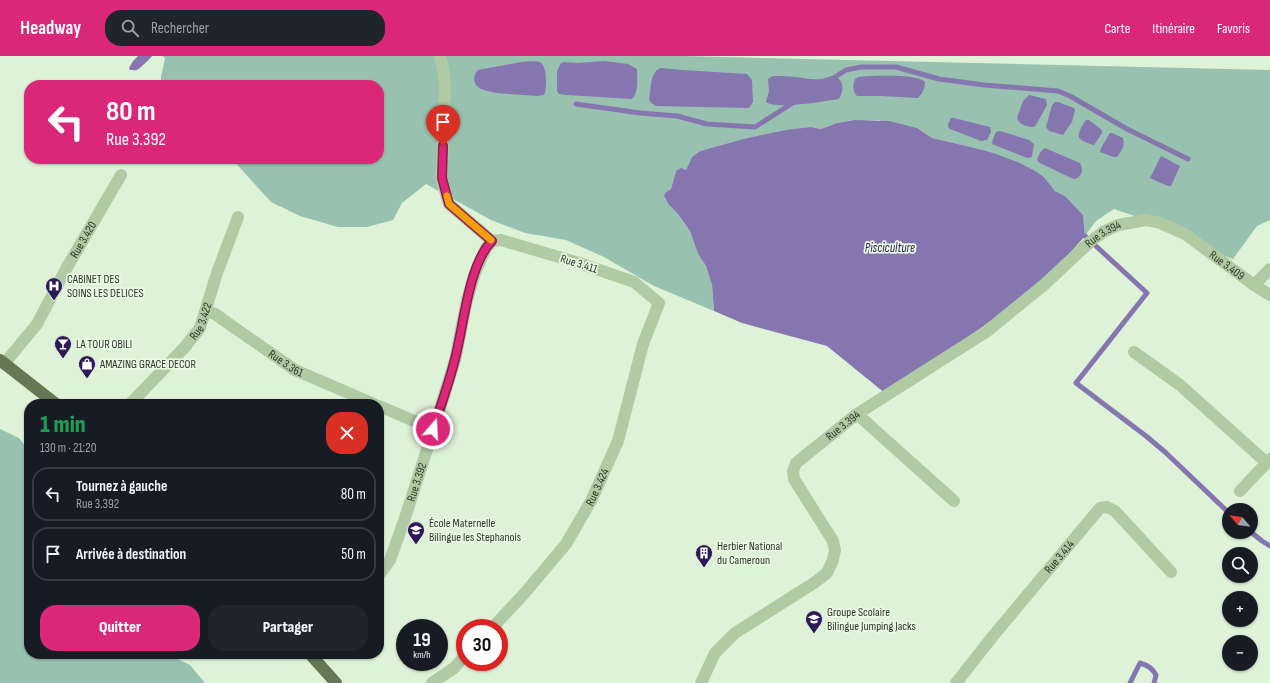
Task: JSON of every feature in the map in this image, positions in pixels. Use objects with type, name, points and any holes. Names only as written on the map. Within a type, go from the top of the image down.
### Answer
[{"type":"main road","points":[[2,362],[50,399]]},
{"type":"main road","points":[[314,659],[336,683]]},
{"type":"street","points":[[440,56],[445,86],[442,178],[447,198],[449,204],[492,241]]},
{"type":"street","name":"Rue 3.420","points":[[2,362],[37,324],[66,269],[121,175]]},
{"type":"street","name":"Rue 3.422","points":[[135,399],[185,347],[200,328],[238,217]]},
{"type":"street","name":"Rue 3.394","points":[[701,683],[715,653],[735,633],[814,584],[827,573],[833,560],[835,550],[833,541],[794,479],[793,471],[796,463],[857,414],[986,332],[1045,284],[1091,241],[1104,232],[1118,225],[1146,220],[1160,223],[1185,234]]},
{"type":"street","name":"Rue 3.409","points":[[1185,234],[1254,285],[1270,295]]},
{"type":"street","name":"Rue 3.411","points":[[492,241],[501,240],[579,263],[634,282],[659,303]]},
{"type":"street","name":"Rue 3.392","points":[[384,568],[390,560],[404,521],[455,360],[467,300],[475,273],[486,248],[492,241]]},
{"type":"street","points":[[1254,285],[1270,269]]},
{"type":"street","name":"Rue 3.424","points":[[500,619],[566,544],[591,501],[618,441],[644,344],[659,303]]},
{"type":"street","name":"Rue 3.361","points":[[206,311],[215,314],[295,370],[362,399]]},
{"type":"street","points":[[1134,352],[1163,372],[1268,461],[1240,491]]},
{"type":"street","points":[[384,408],[433,429]]},
{"type":"street","points":[[857,414],[954,501]]},
{"type":"street","name":"Rue 3.414","points":[[956,683],[992,636],[1100,508],[1107,507],[1115,511],[1171,572]]},
{"type":"street","points":[[432,683],[456,666]]},
{"type":"green space","points":[[163,56],[682,56],[1270,70],[1270,220],[1257,226],[1233,259],[1208,250],[1167,227],[1114,209],[1096,221],[1085,236],[1083,215],[1065,196],[1055,191],[1044,177],[1018,162],[975,148],[932,138],[917,128],[878,120],[854,120],[837,123],[821,129],[811,127],[743,139],[700,151],[692,157],[686,170],[676,171],[671,189],[666,192],[664,197],[690,231],[698,254],[706,266],[712,285],[714,311],[654,286],[604,257],[566,240],[525,233],[491,220],[426,184],[402,203],[393,220],[367,227],[338,227],[300,216],[271,202],[237,164],[384,164],[384,80],[161,80],[165,58]]},
{"type":"green space","points":[[0,429],[19,438],[24,444],[24,659],[177,659],[190,665],[205,683],[0,683]]},
{"type":"water","points":[[138,56],[152,56],[137,70],[130,70],[129,68],[133,61]]},
{"type":"water","points":[[532,61],[543,65],[546,78],[544,95],[509,94],[487,91],[478,87],[475,83],[474,78],[478,70]]},
{"type":"water","points":[[604,61],[628,64],[637,69],[637,89],[632,99],[559,94],[557,91],[557,71],[561,63]]},
{"type":"water","points":[[661,68],[747,74],[752,80],[753,102],[749,108],[656,106],[651,103],[649,99],[653,76],[657,70]]},
{"type":"water","points":[[773,76],[823,79],[834,76],[841,81],[841,94],[839,99],[790,105],[771,104],[766,102],[769,91],[768,79]]},
{"type":"water","points":[[898,76],[921,79],[925,82],[925,86],[918,98],[857,96],[853,88],[855,79],[858,77]]},
{"type":"water","points":[[1029,95],[1046,99],[1047,105],[1034,127],[1022,124],[1017,118],[1023,101]]},
{"type":"water","points":[[1055,102],[1074,108],[1075,110],[1072,122],[1063,135],[1049,131],[1046,127],[1052,105]]},
{"type":"water","points":[[951,118],[990,127],[991,132],[987,140],[981,141],[950,129],[948,124]]},
{"type":"water","name":"Pisciculture","points":[[854,120],[889,121],[917,128],[932,138],[993,153],[1018,162],[1044,177],[1055,191],[1065,196],[1083,215],[1085,236],[1052,273],[1011,307],[886,394],[827,346],[742,323],[714,311],[712,285],[706,266],[698,254],[690,231],[678,214],[668,204],[664,196],[666,192],[671,189],[676,171],[681,168],[686,170],[692,157],[700,151],[743,139],[786,130],[811,127],[821,129],[837,123]]},
{"type":"water","points":[[1086,120],[1089,120],[1102,130],[1102,133],[1094,145],[1083,141],[1079,136],[1080,130]]},
{"type":"water","points":[[1000,131],[1029,140],[1034,144],[1032,157],[1027,158],[992,144],[996,132]]},
{"type":"water","points":[[1110,133],[1123,138],[1123,148],[1117,157],[1100,152]]},
{"type":"water","points":[[1045,148],[1080,163],[1082,168],[1081,174],[1075,179],[1071,178],[1038,162],[1037,159],[1041,151]]},
{"type":"water","points":[[1161,156],[1180,166],[1171,186],[1150,178]]},
{"type":"waterway","points":[[832,79],[846,70],[862,67],[896,67],[939,79],[984,85],[1058,91],[1070,96],[1127,129],[1188,159]]},
{"type":"waterway","points":[[576,104],[640,113],[677,116],[707,124],[755,127],[796,101]]},
{"type":"waterway","points":[[1085,236],[1147,293],[1076,383],[1165,452],[1222,506]]},
{"type":"waterway","points":[[1258,538],[1270,546]]},
{"type":"waterway","points":[[1130,683],[1140,663],[1150,668],[1155,673],[1154,683]]},
{"type":"slow traffic","points":[[447,196],[449,204],[491,240]]},
{"type":"place","name":"CABINET DES SOINS LES DELICES","points":[[54,301]]},
{"type":"place","name":"LA TOUR OBILI","points":[[63,359]]},
{"type":"place","name":"AMAZING GRACE DECOR","points":[[87,379]]},
{"type":"place","name":"École Maternelle Bilingue les Stephanois","points":[[416,545]]},
{"type":"place","name":"Herbier National du Cameroun","points":[[704,568]]},
{"type":"place","name":"Groupe Scolaire Bilingue Jumping Jacks","points":[[814,634]]},
{"type":"route","points":[[433,429],[455,360],[467,300],[475,273],[486,248],[492,241],[449,204],[442,178],[443,146]]}]
